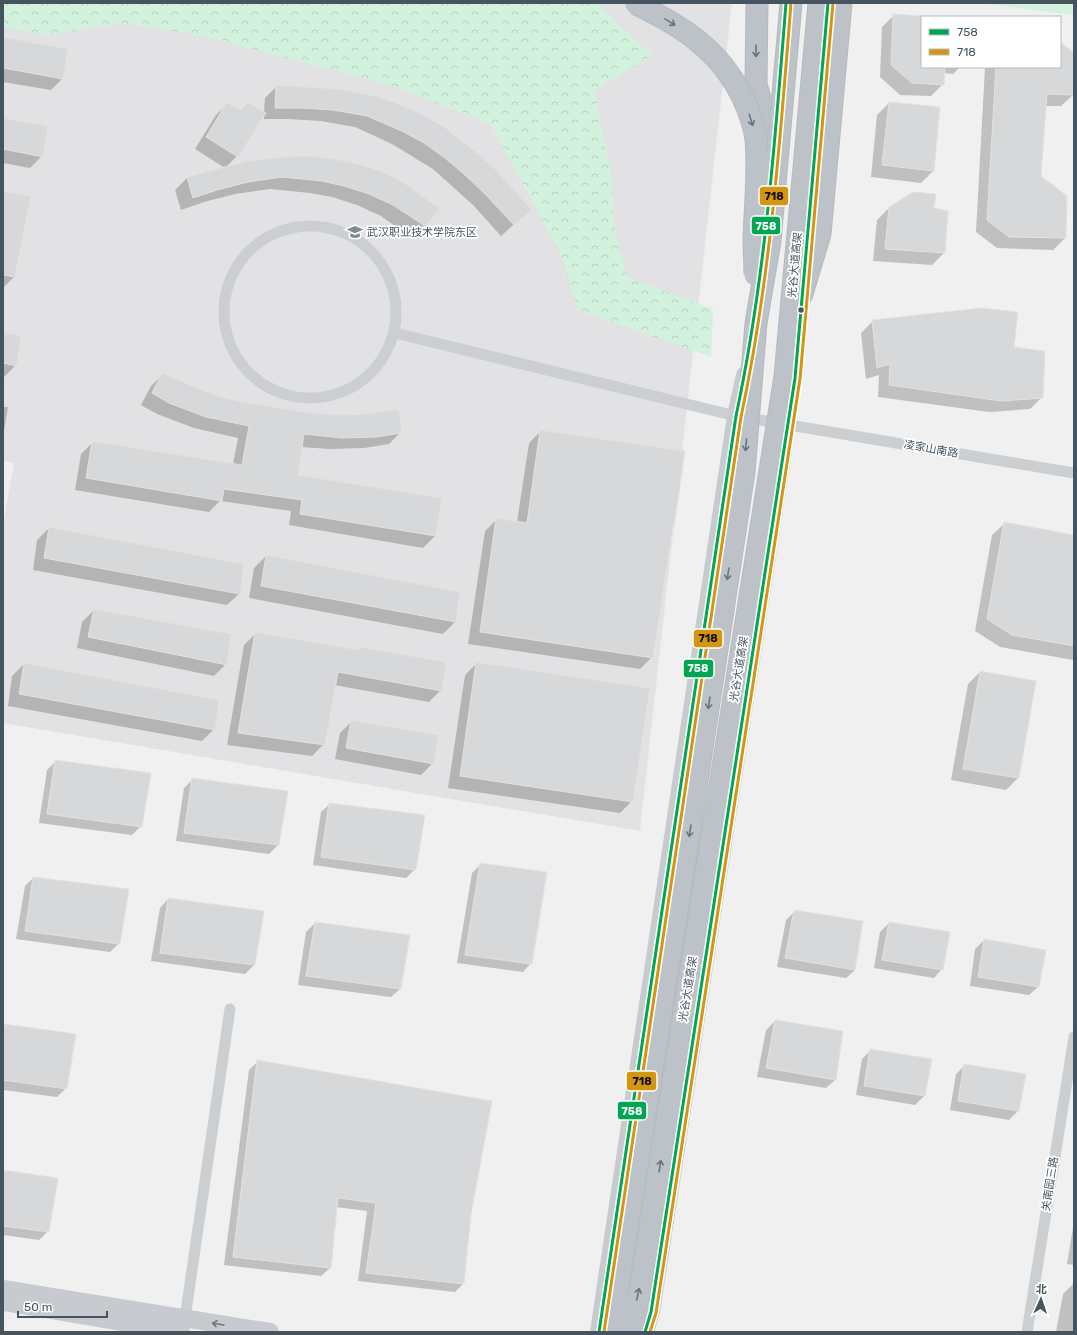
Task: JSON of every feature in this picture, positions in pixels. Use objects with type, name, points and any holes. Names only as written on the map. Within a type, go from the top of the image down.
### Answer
[{"type":"highway","points":[[634,3],[677,26],[712,53],[732,78],[747,108],[756,137],[757,156],[754,240],[756,323]]},
{"type":"highway","name":"光谷大道高架","points":[[610,1332],[685,862],[744,472],[756,323],[770,241],[791,3]]},
{"type":"highway","name":"光谷大道高架","points":[[631,1332],[643,1270],[785,376],[819,3]]},
{"type":"highway","points":[[802,294],[820,234],[841,3]]},
{"type":"highway","points":[[756,7],[756,84],[774,148]]},
{"type":"main road","points":[[599,1332],[736,416],[749,349],[763,251],[774,148],[786,3]]},
{"type":"main road","points":[[645,1332],[651,1312],[795,378],[828,3]]},
{"type":"main road","points":[[3,1289],[183,1325]]},
{"type":"main road","points":[[3,1302],[183,1325],[270,1332]]},
{"type":"street","points":[[301,226],[329,227],[355,238],[376,255],[391,279],[397,306],[394,333],[382,361],[361,382],[335,395],[305,398],[276,392],[250,375],[232,352],[224,323],[224,295],[234,269],[251,248],[257,244],[274,233],[301,226]]},
{"type":"street","name":"凌家山南路","points":[[394,333],[736,416],[1074,473]]},
{"type":"street","points":[[183,1325],[230,1008]]},
{"type":"street","name":"关南园三路","points":[[1027,1332],[1074,1037]]},
{"type":"shaded area","name":"武汉职业技术学院东区","points":[[3,3],[732,3],[640,831],[3,723],[3,525],[14,463],[3,461]]},
{"type":"green space","points":[[3,3],[596,3],[652,55],[594,91],[612,180],[614,225],[627,277],[713,309],[711,357],[578,310],[561,254],[490,124],[390,85],[194,34],[122,23],[46,35],[3,27]]},
{"type":"green space","points":[[977,3],[1074,3],[1074,15]]},
{"type":"building","points":[[893,14],[922,16],[921,68],[945,68],[944,85],[912,83],[891,65]]},
{"type":"building","points":[[3,37],[68,49],[63,79],[3,68]]},
{"type":"building","points":[[1061,43],[1074,53],[1074,95],[1047,94],[1041,176],[1067,196],[1066,238],[1009,237],[987,220],[996,68],[1061,68]]},
{"type":"building","points":[[276,85],[339,89],[375,96],[419,113],[443,126],[482,157],[496,170],[532,210],[514,225],[465,175],[424,143],[404,132],[367,116],[333,110],[275,108]]},
{"type":"building","points":[[227,102],[243,111],[248,102],[266,113],[238,157],[206,137]]},
{"type":"building","points":[[889,102],[940,107],[934,171],[882,165]]},
{"type":"building","points":[[3,118],[48,126],[43,157],[3,149]]},
{"type":"building","points":[[305,156],[330,158],[381,171],[403,182],[440,209],[425,226],[393,205],[369,194],[322,181],[282,177],[248,182],[193,198],[187,177],[247,161]]},
{"type":"building","points":[[3,191],[31,196],[15,277],[3,275]]},
{"type":"building","points":[[913,192],[936,194],[934,208],[948,211],[945,253],[885,249],[889,207]]},
{"type":"building","points":[[981,308],[1018,312],[1014,347],[1045,351],[1043,398],[1001,401],[889,385],[890,364],[877,368],[872,320]]},
{"type":"building","points":[[3,332],[21,336],[17,366],[3,363]]},
{"type":"building","points":[[162,373],[217,396],[248,403],[312,413],[338,415],[368,414],[399,409],[402,433],[376,437],[343,438],[304,434],[298,475],[442,498],[436,536],[300,514],[302,500],[224,489],[222,501],[86,478],[92,441],[242,465],[249,426],[206,417],[169,403],[152,393]]},
{"type":"building","points":[[540,430],[685,451],[653,658],[480,632],[496,518],[527,523]]},
{"type":"building","points":[[1004,522],[1074,535],[1074,646],[1012,635],[987,619]]},
{"type":"building","points":[[49,527],[244,564],[240,594],[44,558]]},
{"type":"building","points":[[266,555],[460,592],[456,622],[261,586]]},
{"type":"building","points":[[94,609],[231,634],[227,665],[88,637]]},
{"type":"building","points":[[255,632],[359,650],[359,647],[446,662],[442,691],[338,672],[325,745],[238,733]]},
{"type":"building","points":[[476,662],[650,688],[633,802],[460,776]]},
{"type":"building","points":[[24,663],[219,700],[215,730],[19,694]]},
{"type":"building","points":[[980,671],[1036,681],[1019,778],[963,769]]},
{"type":"building","points":[[351,720],[438,735],[434,764],[346,748]]},
{"type":"building","points":[[55,760],[151,773],[142,827],[47,814]]},
{"type":"building","points":[[192,778],[288,791],[279,845],[184,833]]},
{"type":"building","points":[[329,803],[425,815],[416,870],[321,857]]},
{"type":"building","points":[[480,863],[547,872],[532,964],[465,955]]},
{"type":"building","points":[[33,877],[129,889],[120,944],[25,931]]},
{"type":"building","points":[[168,898],[264,911],[255,965],[160,953]]},
{"type":"building","points":[[794,910],[863,921],[855,970],[785,958]]},
{"type":"building","points":[[315,922],[410,935],[401,989],[306,976]]},
{"type":"building","points":[[889,922],[950,932],[943,970],[882,960]]},
{"type":"building","points":[[984,939],[1046,950],[1039,987],[978,977]]},
{"type":"building","points":[[775,1020],[843,1031],[836,1080],[766,1068]]},
{"type":"building","points":[[3,1024],[76,1034],[67,1089],[3,1080]]},
{"type":"building","points":[[870,1049],[932,1059],[925,1096],[864,1086]]},
{"type":"building","points":[[257,1060],[492,1101],[471,1215],[464,1284],[366,1273],[376,1203],[338,1198],[331,1268],[233,1257]]},
{"type":"building","points":[[964,1064],[1026,1074],[1019,1111],[958,1101]]},
{"type":"building","points":[[3,1170],[58,1178],[49,1232],[3,1226]]},
{"type":"transit line","name":"758","points":[[599,1332],[736,416],[746,365],[762,262],[778,107],[786,3]]},
{"type":"transit line","name":"718","points":[[604,1332],[741,417],[760,314],[773,211],[791,3]]},
{"type":"transit line","name":"758","points":[[645,1332],[651,1312],[795,378],[828,3]]},
{"type":"transit line","name":"718","points":[[650,1332],[656,1313],[800,379],[833,3]]},
{"type":"place","name":"武汉职业技术学院东区","points":[[355,232]]}]
